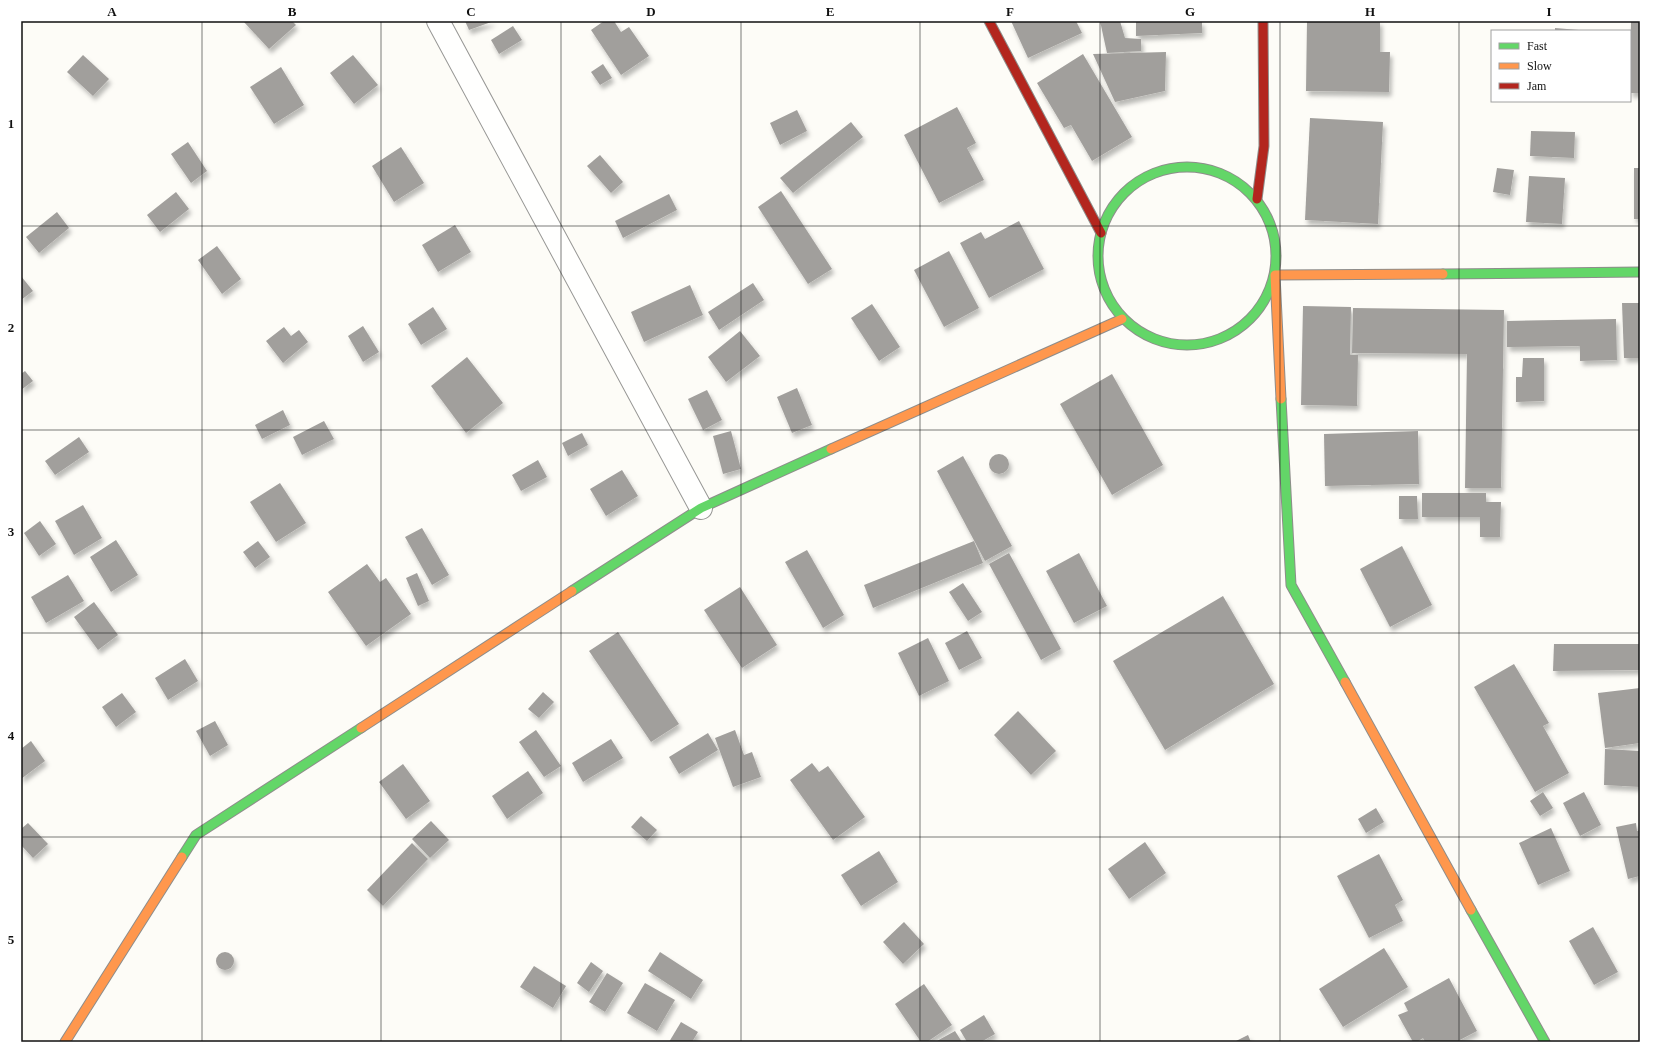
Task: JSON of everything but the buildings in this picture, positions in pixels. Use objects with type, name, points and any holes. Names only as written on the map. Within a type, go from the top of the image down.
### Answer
[{"type":"street","points":[[438,21],[701,508]]},
{"type":"street","points":[[989,21],[1101,233]]},
{"type":"street","points":[[1257,199],[1264,146],[1263,21]]},
{"type":"street","points":[[1275,275],[1265,301],[1247,323],[1224,338],[1198,346],[1170,345],[1144,336],[1122,319],[1105,293],[1098,264],[1101,233],[1112,208],[1130,186],[1155,172],[1176,167],[1183,166],[1211,169],[1236,180],[1257,199],[1274,235],[1291,584],[1545,1042]]},
{"type":"street","points":[[1275,275],[1640,272]]},
{"type":"street","points":[[65,1042],[196,835],[701,508],[1122,319]]},
{"type":"traffic: fast","points":[[1178,167],[1196,167],[1229,177],[1244,187],[1256,199],[1266,214],[1272,230],[1276,247],[1276,256],[1276,265],[1272,282],[1266,298],[1256,313],[1244,325],[1229,335],[1213,341],[1196,345],[1178,345],[1145,335],[1130,325],[1118,313],[1108,298],[1102,282],[1098,265],[1098,247],[1108,214],[1118,199],[1130,187],[1145,177],[1161,171],[1178,167]]},
{"type":"traffic: fast","points":[[1443,274],[1640,272]]},
{"type":"traffic: fast","points":[[1281,399],[1291,585],[1345,682]]},
{"type":"traffic: fast","points":[[572,591],[701,508],[831,449]]},
{"type":"traffic: fast","points":[[182,857],[196,835],[361,728]]},
{"type":"traffic: fast","points":[[1471,910],[1545,1042]]},
{"type":"traffic: slow","points":[[1281,399],[1275,275],[1443,274]]},
{"type":"traffic: slow","points":[[831,449],[1122,319]]},
{"type":"traffic: slow","points":[[361,728],[572,591]]},
{"type":"traffic: slow","points":[[1345,682],[1471,910]]},
{"type":"traffic: slow","points":[[65,1042],[182,857]]},
{"type":"traffic: jam","points":[[989,21],[1101,233]]},
{"type":"traffic: jam","points":[[1257,199],[1264,146],[1263,21]]}]
